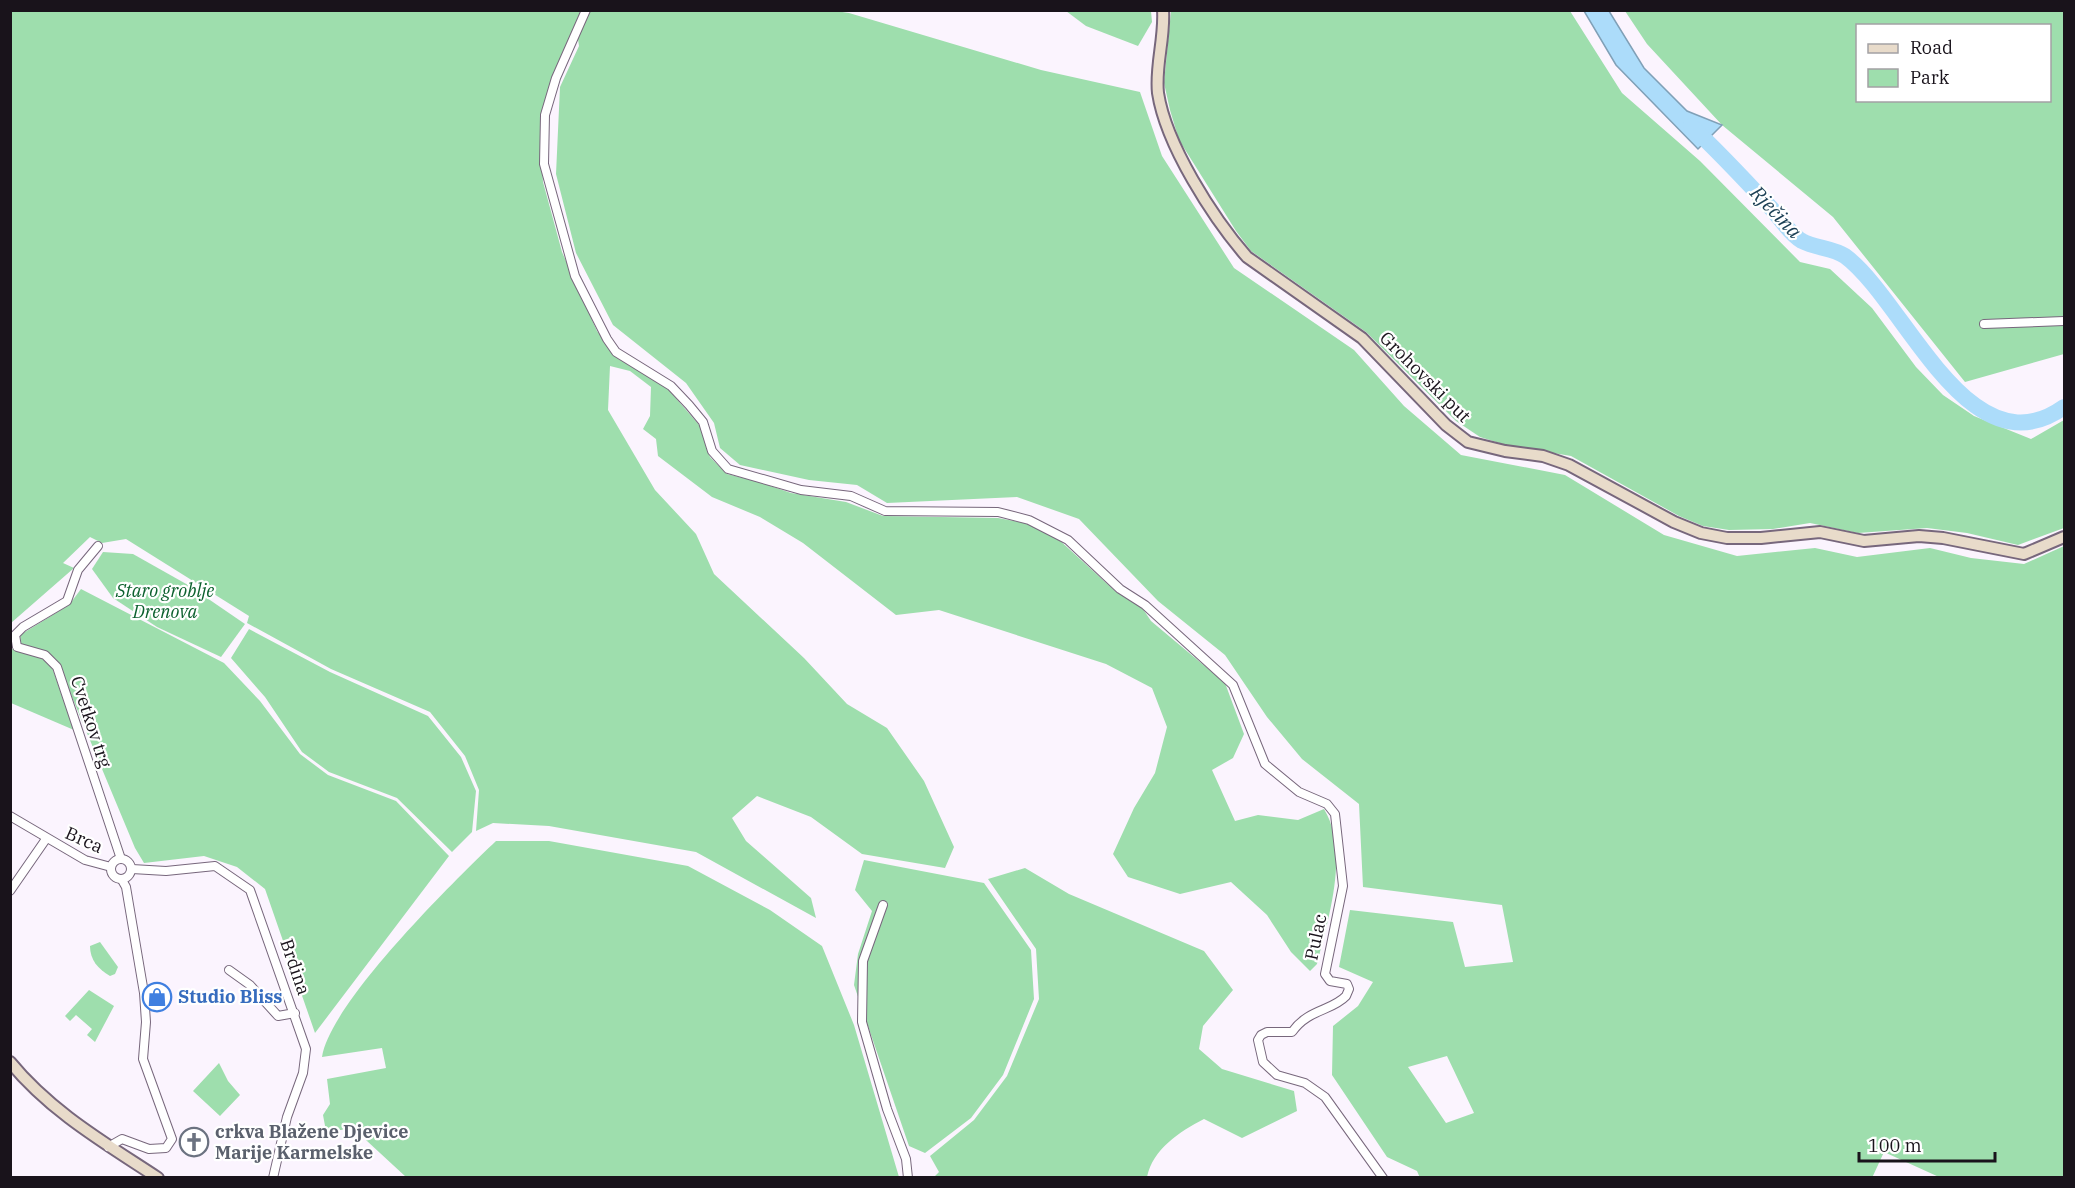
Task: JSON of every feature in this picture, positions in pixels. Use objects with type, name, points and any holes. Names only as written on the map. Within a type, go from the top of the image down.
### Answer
[{"type":"main road","name":"Grohovski put","points":[[1163,10],[1158,91],[1164,117],[1173,144],[1232,240],[1247,257],[1362,338],[1446,425],[1468,442],[1505,451],[1543,456],[1569,465],[1674,522],[1701,533],[1727,538],[1761,538],[1820,532],[1864,541],[1918,536],[1943,538],[2024,554],[2064,537]]},
{"type":"main road","points":[[10,1062],[48,1101],[108,1147],[158,1178]]},
{"type":"street","name":"Pulac","points":[[586,10],[556,78],[545,116],[544,164],[562,236],[575,276],[607,339],[616,352],[671,386],[703,422],[712,451],[720,462],[737,473],[801,490],[851,496],[885,511],[998,512],[1038,524],[1068,540],[1120,589],[1145,605],[1233,685],[1242,713],[1265,764],[1299,792],[1331,807],[1338,821],[1344,876],[1325,974],[1330,981],[1347,984],[1349,989],[1346,996],[1315,1011],[1299,1023],[1292,1032],[1267,1032],[1261,1035],[1258,1040],[1259,1052],[1269,1070],[1277,1075],[1305,1083],[1334,1106],[1363,1152],[1383,1178]]},
{"type":"street","points":[[1984,324],[2064,321]]},
{"type":"street","name":"Cvetkov trg","points":[[98,546],[78,570],[67,600],[23,627],[15,635],[17,647],[45,655],[57,667],[121,859],[129,861],[132,869]]},
{"type":"street","name":"Brca","points":[[10,816],[46,839],[86,860],[111,867]]},
{"type":"street","name":"Brca","points":[[10,891],[14,878],[46,839]]},
{"type":"street","points":[[108,1147],[122,1139],[149,1149],[166,1148],[172,1139],[143,1059],[146,1022],[144,993],[126,887],[122,880],[115,878],[111,867],[114,861],[121,859]]},
{"type":"street","name":"Brdina","points":[[132,869],[166,872],[215,866],[250,890],[306,1049],[303,1073],[287,1117],[273,1178]]},
{"type":"street","points":[[122,880],[131,874],[132,869]]},
{"type":"street","points":[[883,905],[863,961],[862,1022],[887,1110],[906,1160],[908,1178]]},
{"type":"street","points":[[229,970],[250,985],[278,1016],[295,1013]]},
{"type":"green space","points":[[829,10],[849,13],[1041,70],[1140,92],[1162,156],[1234,268],[1354,350],[1404,406],[1461,455],[1565,475],[1664,535],[1737,556],[1815,548],[1857,557],[1930,548],[1971,558],[2024,564],[2064,546],[2064,1177],[1939,1177],[1884,1152],[1872,1178],[1420,1178],[1417,1171],[1387,1157],[1332,1075],[1333,1026],[1358,1006],[1373,982],[1339,967],[1350,910],[1453,922],[1465,967],[1513,962],[1502,905],[1363,887],[1359,804],[1302,759],[1267,717],[1225,655],[1158,601],[1079,519],[1017,497],[887,503],[857,485],[809,480],[740,465],[720,448],[714,423],[686,383],[613,325],[576,253],[556,174],[560,87],[579,46],[576,26],[542,115],[540,131],[543,182],[562,252],[597,331],[619,359],[668,389],[700,426],[710,457],[727,474],[791,493],[846,502],[883,516],[998,518],[1029,524],[1056,537],[1115,591],[1143,609],[1151,621],[1225,683],[1244,734],[1233,758],[1212,770],[1235,821],[1258,815],[1298,820],[1324,809],[1332,826],[1336,865],[1331,907],[1317,964],[1310,971],[1291,952],[1267,915],[1231,882],[1180,894],[1128,877],[1113,854],[1134,808],[1155,773],[1167,727],[1152,688],[1106,664],[939,610],[896,615],[803,543],[760,517],[712,497],[658,456],[656,439],[643,429],[650,416],[651,387],[630,371],[610,366],[608,410],[655,490],[696,534],[714,574],[804,658],[847,704],[887,728],[924,781],[954,847],[945,868],[862,854],[811,817],[757,796],[732,818],[746,841],[811,898],[816,918],[696,852],[549,826],[493,823],[476,831],[479,790],[465,756],[430,712],[331,669],[247,623],[249,616],[126,539],[102,543],[90,537],[63,563],[74,568],[11,623],[11,11]],"holes":[[[1447,1056],[1474,1113],[1446,1123],[1408,1067]]]},
{"type":"green space","points":[[1066,11],[1151,11],[1152,22],[1138,46],[1086,26]]},
{"type":"green space","points":[[1171,11],[1570,11],[1622,93],[1700,161],[1800,262],[1830,269],[1872,308],[1916,367],[1943,395],[1974,416],[2031,439],[2064,420],[2064,528],[2018,545],[1967,533],[1927,528],[1858,533],[1810,523],[1773,529],[1729,530],[1703,526],[1679,516],[1571,456],[1506,445],[1480,437],[1456,421],[1366,332],[1251,251],[1236,231],[1179,140],[1170,110],[1164,83]]},
{"type":"green space","points":[[1625,11],[2064,11],[2064,354],[1965,382],[1833,217],[1722,125],[1647,44]]},
{"type":"green space","name":"Staro groblje Drenova","points":[[103,552],[133,554],[188,585],[245,624],[221,657],[157,627],[113,598],[92,569]]},
{"type":"green space","points":[[81,589],[224,663],[260,701],[300,754],[328,775],[396,801],[449,856],[315,1033],[265,889],[237,867],[204,856],[144,863],[135,848],[59,666],[21,646],[20,635],[69,605]]},
{"type":"green space","points":[[249,629],[330,672],[428,716],[461,757],[476,791],[472,832],[452,852],[397,798],[329,772],[302,752],[265,697],[231,658]]},
{"type":"green space","points":[[10,648],[45,659],[52,667],[74,730],[11,703]]},
{"type":"green space","points":[[496,841],[549,841],[688,866],[770,910],[822,946],[854,1025],[899,1177],[406,1177],[354,1129],[326,1131],[323,1115],[330,1104],[327,1079],[386,1068],[382,1048],[322,1057],[330,1034],[369,975],[452,884]]},
{"type":"green space","points":[[864,860],[984,883],[1031,950],[1034,999],[1003,1075],[971,1118],[925,1153],[909,1146],[854,985],[858,954],[872,911],[855,890]]},
{"type":"green space","points":[[1025,868],[1069,894],[1204,951],[1233,990],[1203,1026],[1199,1049],[1222,1069],[1294,1091],[1297,1111],[1242,1138],[1204,1119],[1168,1142],[1155,1158],[1147,1177],[934,1177],[939,1172],[930,1156],[974,1120],[1007,1076],[1039,999],[1036,949],[988,879]]},
{"type":"green space","points":[[100,942],[118,967],[115,974],[110,976],[98,967],[91,956],[90,946]]},
{"type":"green space","points":[[89,990],[114,1006],[95,1042],[87,1035],[92,1029],[76,1015],[70,1021],[65,1016]]},
{"type":"green space","points":[[219,1063],[228,1081],[240,1095],[220,1116],[193,1091]]},
{"type":"water","points":[[1584,11],[1609,11],[1644,68],[1687,111],[1722,125],[1698,149],[1616,65]]},
{"type":"waterway","name":"Rječina","points":[[1691,126],[1798,238],[1845,256],[1868,278],[1941,373],[1969,401],[1998,418],[2030,422],[2064,407]]},
{"type":"place","name":"Studio Bliss","points":[[157,997]]},
{"type":"place","name":"crkva Blažene Djevice Marije Karmelske","points":[[194,1142]]}]
